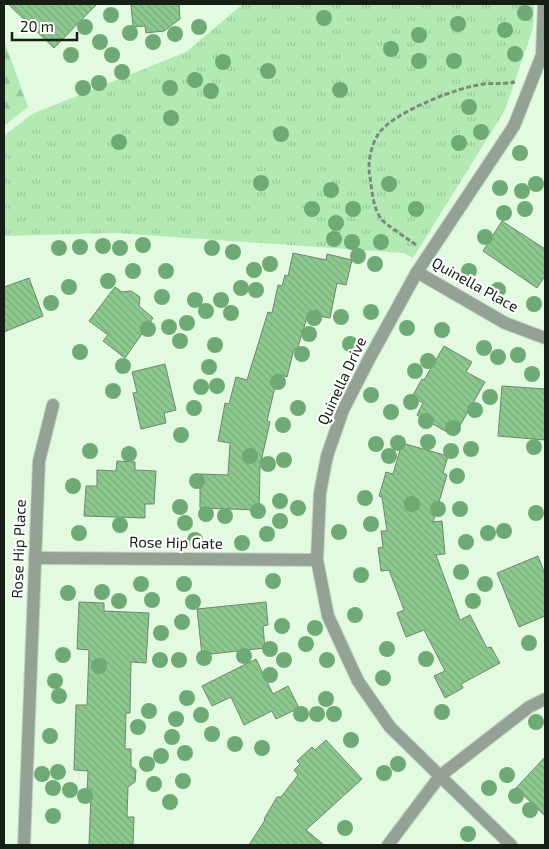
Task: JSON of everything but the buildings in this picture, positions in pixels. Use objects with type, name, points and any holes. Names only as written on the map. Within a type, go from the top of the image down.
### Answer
[{"type":"street","name":"Quinella Drive","points":[[511,845],[390,728],[358,681],[328,616],[317,560],[320,493],[327,456],[343,410],[417,272],[514,126],[542,55],[544,4]]},
{"type":"street","name":"Quinella Place","points":[[417,272],[505,323],[545,338]]},
{"type":"street","name":"Rose Hip Place","points":[[24,845],[40,461],[53,405]]},
{"type":"street","name":"Rose Hip Gate","points":[[35,558],[317,560]]},
{"type":"street","points":[[388,845],[440,776],[529,708],[545,700]]},
{"type":"path","points":[[428,255],[382,220],[375,205],[368,168],[369,157],[379,133],[390,123],[418,106],[448,94],[484,84],[500,85],[532,79]]},
{"type":"green space","points":[[243,4],[534,4],[533,28],[505,110],[413,258],[404,253],[116,233],[4,236],[4,136],[32,114],[186,52]]},
{"type":"green space","points":[[4,40],[28,107],[4,126]]}]
